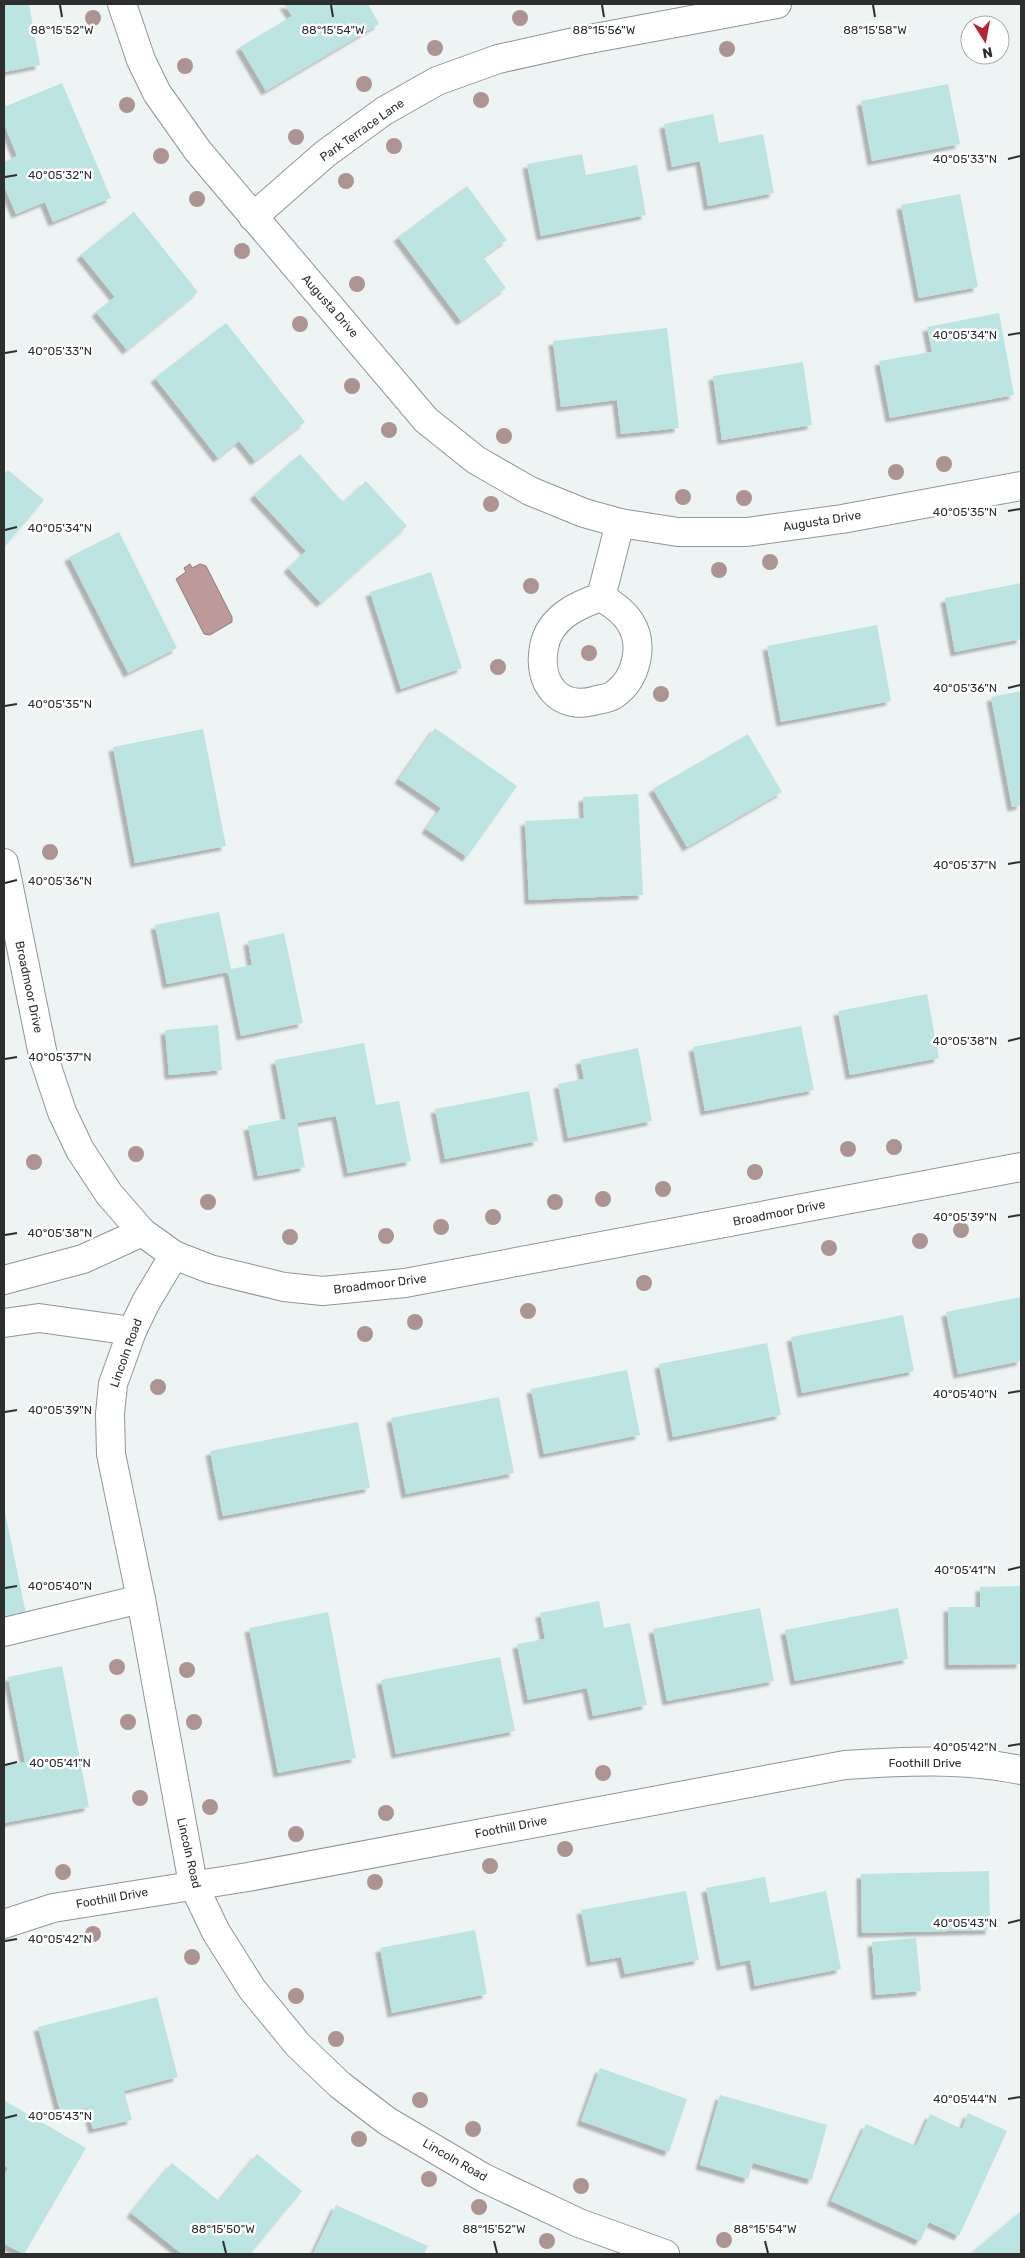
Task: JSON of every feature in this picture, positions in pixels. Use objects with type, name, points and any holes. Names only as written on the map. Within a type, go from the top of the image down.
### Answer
[{"type":"street","name":"Augusta Drive","points":[[122,4],[141,60],[157,93],[198,151],[253,217],[426,420],[476,460],[530,491],[584,513],[620,523],[678,532],[747,532],[842,518],[1021,486]]},
{"type":"street","name":"Park Terrace Lane","points":[[253,217],[325,154],[384,112],[437,82],[498,59],[579,41],[776,4]]},
{"type":"street","points":[[601,597],[620,523]]},
{"type":"street","name":"Broadmoor Drive","points":[[4,863],[15,979],[62,1112],[80,1150],[109,1194],[142,1232],[174,1255],[210,1269],[284,1287],[323,1291],[405,1283],[1021,1167]]},
{"type":"street","points":[[4,1280],[83,1258],[142,1232]]},
{"type":"street","name":"Lincoln Road","points":[[174,1255],[146,1302],[132,1331],[113,1384],[110,1414],[112,1454],[141,1599],[193,1884],[216,1932],[252,1989],[298,2046],[340,2085],[387,2121],[484,2178],[579,2223],[665,2254]]},
{"type":"street","points":[[4,1323],[39,1318],[132,1331]]},
{"type":"street","points":[[4,1632],[141,1599]]},
{"type":"street","name":"Foothill Drive","points":[[4,1924],[53,1908],[193,1884],[248,1877],[845,1764],[933,1760],[995,1764],[1021,1770]]},
{"type":"shaded area","points":[[190,564],[192,568],[200,564],[206,566],[232,617],[232,622],[210,635],[204,634],[176,579],[186,572],[184,568]]},
{"type":"building","points":[[4,4],[29,4],[40,65],[4,72]]},
{"type":"building","points":[[284,4],[368,4],[379,24],[266,91],[240,47],[292,16]]},
{"type":"building","points":[[62,83],[111,198],[53,222],[45,202],[16,214],[4,186],[4,162],[17,156],[4,124],[4,107]]},
{"type":"building","points":[[948,84],[960,144],[872,161],[861,101]]},
{"type":"building","points":[[713,114],[719,143],[763,134],[774,193],[708,206],[700,161],[672,167],[664,124]]},
{"type":"building","points":[[582,154],[586,175],[637,165],[646,215],[541,236],[527,164]]},
{"type":"building","points":[[467,186],[507,240],[483,257],[506,288],[461,321],[398,237]]},
{"type":"building","points":[[960,194],[978,287],[919,298],[901,205]]},
{"type":"building","points":[[134,212],[198,292],[127,350],[96,312],[115,297],[81,255]]},
{"type":"building","points":[[999,313],[1014,395],[890,418],[879,361],[932,352],[927,327]]},
{"type":"building","points":[[226,323],[305,422],[255,461],[239,441],[218,458],[155,378]]},
{"type":"building","points":[[667,328],[679,428],[621,434],[617,400],[561,407],[553,341]]},
{"type":"building","points":[[803,362],[812,425],[722,440],[713,376]]},
{"type":"building","points":[[300,454],[343,502],[366,481],[407,526],[321,603],[288,568],[306,551],[254,495]]},
{"type":"building","points":[[8,470],[44,500],[4,547],[4,474]]},
{"type":"building","points":[[119,532],[177,648],[128,673],[69,557]]},
{"type":"building","points":[[431,572],[462,668],[401,689],[370,592]]},
{"type":"building","points":[[1021,583],[1021,639],[955,652],[945,598]]},
{"type":"building","points":[[877,625],[891,701],[781,722],[767,646]]},
{"type":"building","points":[[1021,691],[1021,805],[1012,807],[991,697]]},
{"type":"building","points":[[435,728],[517,786],[467,857],[426,829],[441,808],[399,779]]},
{"type":"building","points":[[203,729],[226,846],[135,863],[113,747]]},
{"type":"building","points":[[748,734],[782,792],[687,847],[653,789]]},
{"type":"building","points":[[638,794],[643,895],[529,900],[525,821],[584,818],[583,797]]},
{"type":"building","points":[[219,912],[231,969],[252,965],[248,941],[284,933],[303,1023],[241,1036],[228,972],[167,984],[155,925]]},
{"type":"building","points":[[927,994],[939,1058],[850,1075],[838,1011]]},
{"type":"building","points":[[218,1025],[222,1070],[169,1075],[165,1030]]},
{"type":"building","points":[[801,1026],[814,1090],[705,1111],[693,1047]]},
{"type":"building","points":[[364,1043],[376,1105],[399,1101],[411,1161],[348,1173],[336,1116],[297,1123],[305,1167],[258,1176],[248,1126],[286,1119],[275,1060]]},
{"type":"building","points":[[638,1048],[652,1121],[568,1138],[558,1084],[584,1079],[580,1060]]},
{"type":"building","points":[[529,1091],[538,1141],[445,1159],[435,1109]]},
{"type":"building","points":[[1021,1297],[1021,1361],[958,1374],[946,1312]]},
{"type":"building","points":[[903,1315],[914,1371],[802,1393],[791,1337]]},
{"type":"building","points":[[767,1343],[781,1415],[673,1437],[659,1364]]},
{"type":"building","points":[[627,1370],[640,1435],[544,1454],[531,1389]]},
{"type":"building","points":[[499,1397],[514,1473],[406,1494],[391,1418]]},
{"type":"building","points":[[358,1422],[370,1488],[223,1516],[210,1451]]},
{"type":"building","points":[[4,1513],[26,1614],[4,1618]]},
{"type":"building","points":[[1021,1586],[1021,1664],[949,1665],[948,1607],[980,1607],[980,1587]]},
{"type":"building","points":[[599,1601],[604,1628],[630,1623],[647,1705],[593,1716],[587,1688],[528,1700],[517,1644],[545,1639],[540,1613]]},
{"type":"building","points":[[760,1608],[774,1681],[667,1701],[653,1629]]},
{"type":"building","points":[[898,1608],[908,1659],[795,1681],[785,1630]]},
{"type":"building","points":[[328,1612],[356,1758],[278,1773],[249,1628]]},
{"type":"building","points":[[500,1657],[515,1731],[396,1754],[381,1680]]},
{"type":"building","points":[[62,1666],[89,1807],[4,1823],[4,1766],[25,1762],[8,1677]]},
{"type":"building","points":[[989,1871],[990,1930],[862,1933],[861,1874]]},
{"type":"building","points":[[765,1877],[770,1903],[826,1891],[841,1969],[755,1986],[750,1960],[721,1966],[706,1888]]},
{"type":"building","points":[[686,1891],[699,1960],[625,1974],[621,1957],[591,1962],[581,1910]]},
{"type":"building","points":[[475,1930],[487,1994],[392,2013],[380,1948]]},
{"type":"building","points":[[916,1938],[921,1991],[876,1995],[872,1942]]},
{"type":"building","points":[[157,1997],[178,2077],[124,2091],[132,2120],[93,2129],[87,2108],[61,2115],[38,2027]]},
{"type":"building","points":[[600,2068],[687,2099],[669,2152],[581,2121]]},
{"type":"building","points":[[720,2095],[827,2125],[812,2180],[753,2163],[748,2179],[700,2165]]},
{"type":"building","points":[[5,2101],[86,2148],[24,2254],[4,2244],[4,2176],[8,2168],[4,2165]]},
{"type":"building","points":[[968,2113],[1007,2131],[959,2236],[929,2222],[920,2241],[831,2201],[866,2124],[916,2146],[930,2114],[962,2129]]},
{"type":"building","points":[[257,2154],[302,2191],[250,2254],[182,2254],[131,2213],[172,2163],[219,2201]]},
{"type":"building","points":[[336,2205],[428,2246],[424,2254],[313,2254]]},
{"type":"building","points":[[1021,2211],[1021,2254],[970,2254]]}]
